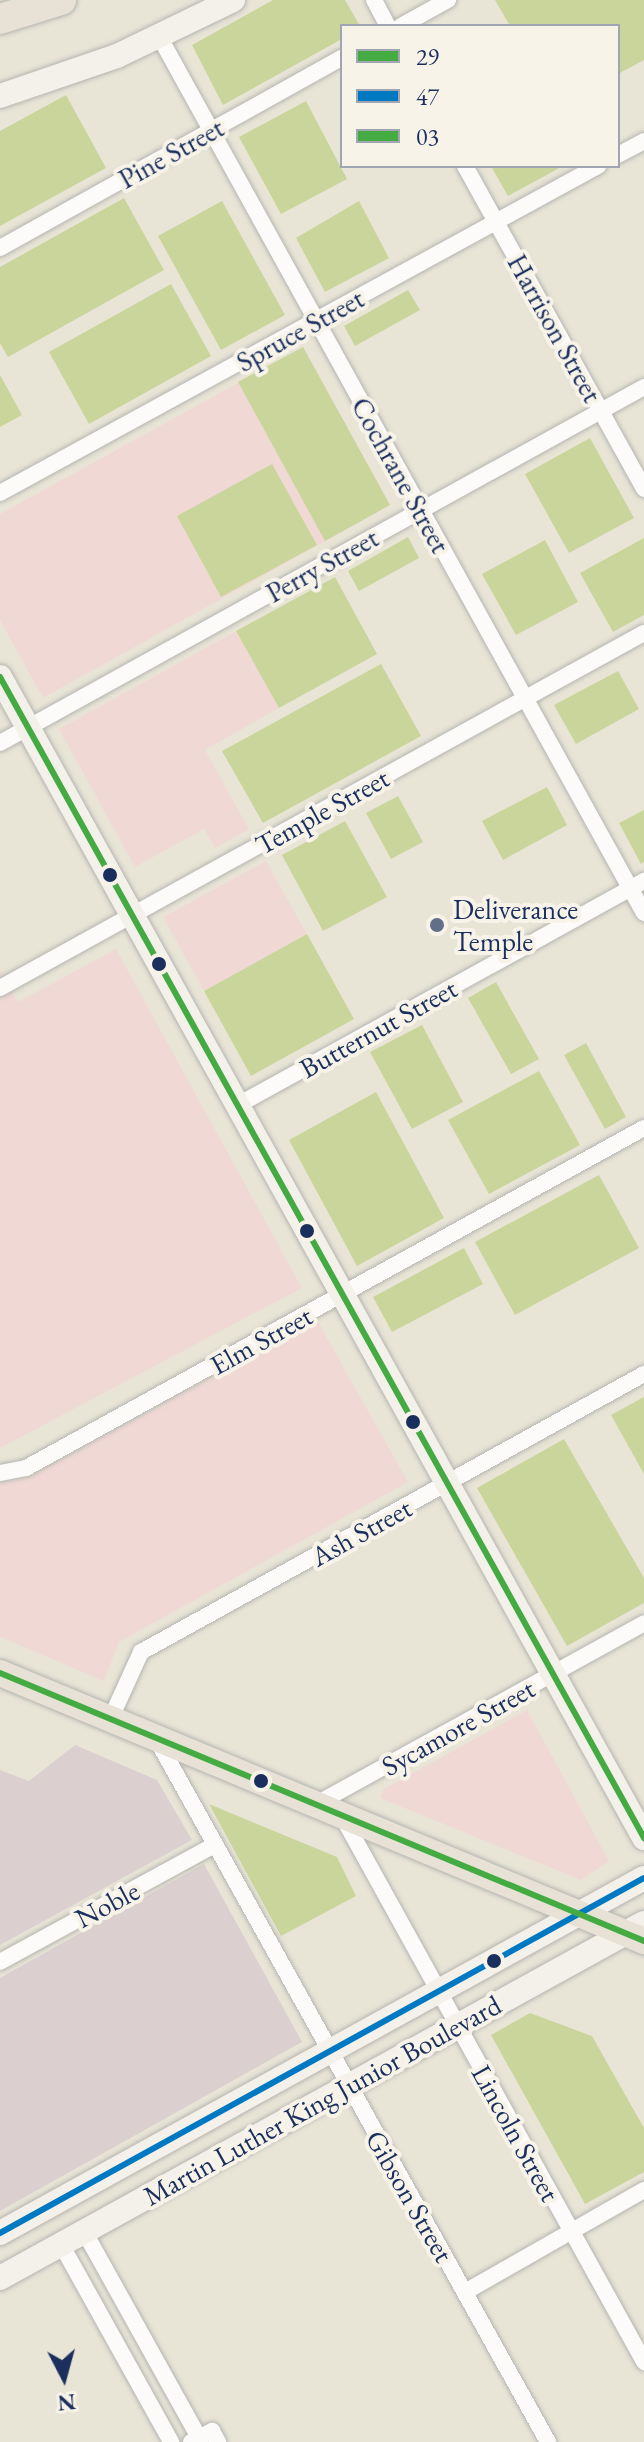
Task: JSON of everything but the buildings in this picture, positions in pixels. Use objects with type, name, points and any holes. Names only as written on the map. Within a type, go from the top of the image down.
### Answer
[{"type":"highway","points":[[0,19],[61,0]]},
{"type":"main road","points":[[0,1673],[313,1806],[576,1912],[638,1932]]},
{"type":"street","points":[[0,96],[159,36],[233,0]]},
{"type":"street","points":[[374,0],[387,24]]},
{"type":"street","points":[[405,24],[448,0]]},
{"type":"street","name":"Cochrane Street","points":[[159,36],[526,698],[637,884],[644,913]]},
{"type":"street","name":"Pine Street","points":[[0,248],[340,59]]},
{"type":"street","points":[[620,154],[644,141]]},
{"type":"street","name":"Harrison Street","points":[[466,168],[644,489]]},
{"type":"street","name":"Spruce Street","points":[[0,493],[594,168]]},
{"type":"street","name":"Perry Street","points":[[0,743],[644,387]]},
{"type":"street","name":"Temple Street","points":[[0,988],[644,633]]},
{"type":"street","points":[[0,677],[644,1838]]},
{"type":"street","name":"Butternut Street","points":[[238,1105],[637,884]]},
{"type":"street","name":"Elm Street","points":[[0,1473],[26,1468],[644,1128]]},
{"type":"street","name":"Ash Street","points":[[110,1720],[141,1652],[644,1374]]},
{"type":"street","name":"Sycamore Street","points":[[313,1806],[644,1623]]},
{"type":"street","name":"Gibson Street","points":[[157,1740],[213,1846],[548,2442]]},
{"type":"street","name":"Lincoln Street","points":[[343,1818],[644,2362]]},
{"type":"street","name":"Noble","points":[[0,1962],[213,1846]]},
{"type":"street","name":"Martin Luther King Junior Boulevard","points":[[0,2233],[436,1988],[644,1878]]},
{"type":"street","name":"Martin Luther King Junior Boulevard","points":[[0,2278],[456,2026],[638,1932]]},
{"type":"street","points":[[175,2133],[196,2170]]},
{"type":"street","points":[[465,2292],[644,2190]]},
{"type":"street","points":[[84,2231],[205,2438]]},
{"type":"street","points":[[61,2244],[171,2442]]},
{"type":"shaded area","points":[[303,347],[390,505],[43,698],[0,620],[0,514]]},
{"type":"shaded area","points":[[236,631],[279,708],[205,750],[249,829],[215,848],[204,829],[135,867],[59,729]]},
{"type":"shaded area","points":[[266,861],[307,934],[204,991],[163,917]]},
{"type":"shaded area","points":[[116,949],[302,1288],[0,1448],[0,970],[18,1002]]},
{"type":"shaded area","points":[[317,1320],[408,1482],[119,1642],[104,1681],[0,1637],[0,1483],[26,1479]]},
{"type":"shaded area","points":[[527,1710],[609,1861],[581,1880],[380,1798],[384,1789]]},
{"type":"shaded area","points":[[75,1745],[157,1780],[192,1840],[0,1945],[0,1770],[29,1781]]},
{"type":"shaded area","points":[[204,1864],[302,2042],[0,2211],[0,1978]]},
{"type":"green space","points":[[273,0],[345,0],[359,24],[340,24],[340,40],[223,105],[192,45]]},
{"type":"green space","points":[[495,0],[644,0],[644,60],[620,73],[620,24],[509,24]]},
{"type":"green space","points":[[66,95],[106,168],[0,226],[0,131]]},
{"type":"green space","points":[[306,101],[347,179],[281,214],[239,137]]},
{"type":"green space","points":[[492,168],[559,168],[508,196]]},
{"type":"green space","points":[[124,198],[164,270],[8,357],[0,343],[0,267]]},
{"type":"green space","points":[[222,201],[285,315],[221,350],[158,236]]},
{"type":"green space","points":[[359,201],[389,258],[325,292],[296,238]]},
{"type":"green space","points":[[171,284],[211,356],[89,424],[49,352]]},
{"type":"green space","points":[[408,290],[420,310],[355,346],[344,326]]},
{"type":"green space","points":[[303,347],[390,505],[325,541],[238,382]]},
{"type":"green space","points":[[0,375],[22,415],[0,427]]},
{"type":"green space","points":[[590,438],[634,518],[569,553],[525,474]]},
{"type":"green space","points":[[272,464],[317,545],[221,597],[177,516]]},
{"type":"green space","points":[[408,537],[419,558],[359,591],[348,571]]},
{"type":"green space","points":[[644,538],[644,615],[613,632],[580,573]]},
{"type":"green space","points":[[545,540],[578,602],[516,635],[482,574]]},
{"type":"green space","points":[[335,577],[377,654],[279,708],[236,631]]},
{"type":"green space","points":[[381,664],[421,736],[263,823],[222,751]]},
{"type":"green space","points":[[618,671],[639,709],[576,744],[554,705]]},
{"type":"green space","points":[[547,787],[567,825],[503,860],[482,821]]},
{"type":"green space","points":[[398,796],[423,842],[391,859],[366,813]]},
{"type":"green space","points":[[644,810],[644,862],[641,864],[619,823]]},
{"type":"green space","points":[[345,821],[387,897],[323,931],[282,855]]},
{"type":"green space","points":[[307,934],[354,1019],[251,1076],[204,991]]},
{"type":"green space","points":[[496,982],[539,1059],[511,1074],[468,998]]},
{"type":"green space","points":[[422,1025],[463,1102],[412,1129],[370,1052]]},
{"type":"green space","points":[[586,1043],[626,1117],[605,1129],[564,1055]]},
{"type":"green space","points":[[539,1071],[580,1145],[489,1194],[448,1120]]},
{"type":"green space","points":[[376,1092],[444,1218],[357,1266],[289,1140]]},
{"type":"green space","points":[[599,1175],[639,1248],[515,1315],[475,1242]]},
{"type":"green space","points":[[464,1248],[483,1284],[392,1332],[373,1297]]},
{"type":"green space","points":[[644,1397],[644,1474],[611,1415]]},
{"type":"green space","points":[[564,1439],[644,1578],[644,1603],[567,1646],[477,1488]]},
{"type":"green space","points":[[209,1804],[337,1857],[356,1896],[281,1936]]},
{"type":"green space","points":[[530,2013],[592,2036],[644,2128],[644,2172],[585,2204],[491,2035]]},
{"type":"transit line","name":"29","points":[[0,677],[644,1838]]},
{"type":"transit line","name":"03","points":[[0,1673],[644,1941]]},
{"type":"transit line","name":"47","points":[[0,2233],[644,1878]]},
{"type":"place","name":"Deliverance Temple","points":[[437,925]]}]
